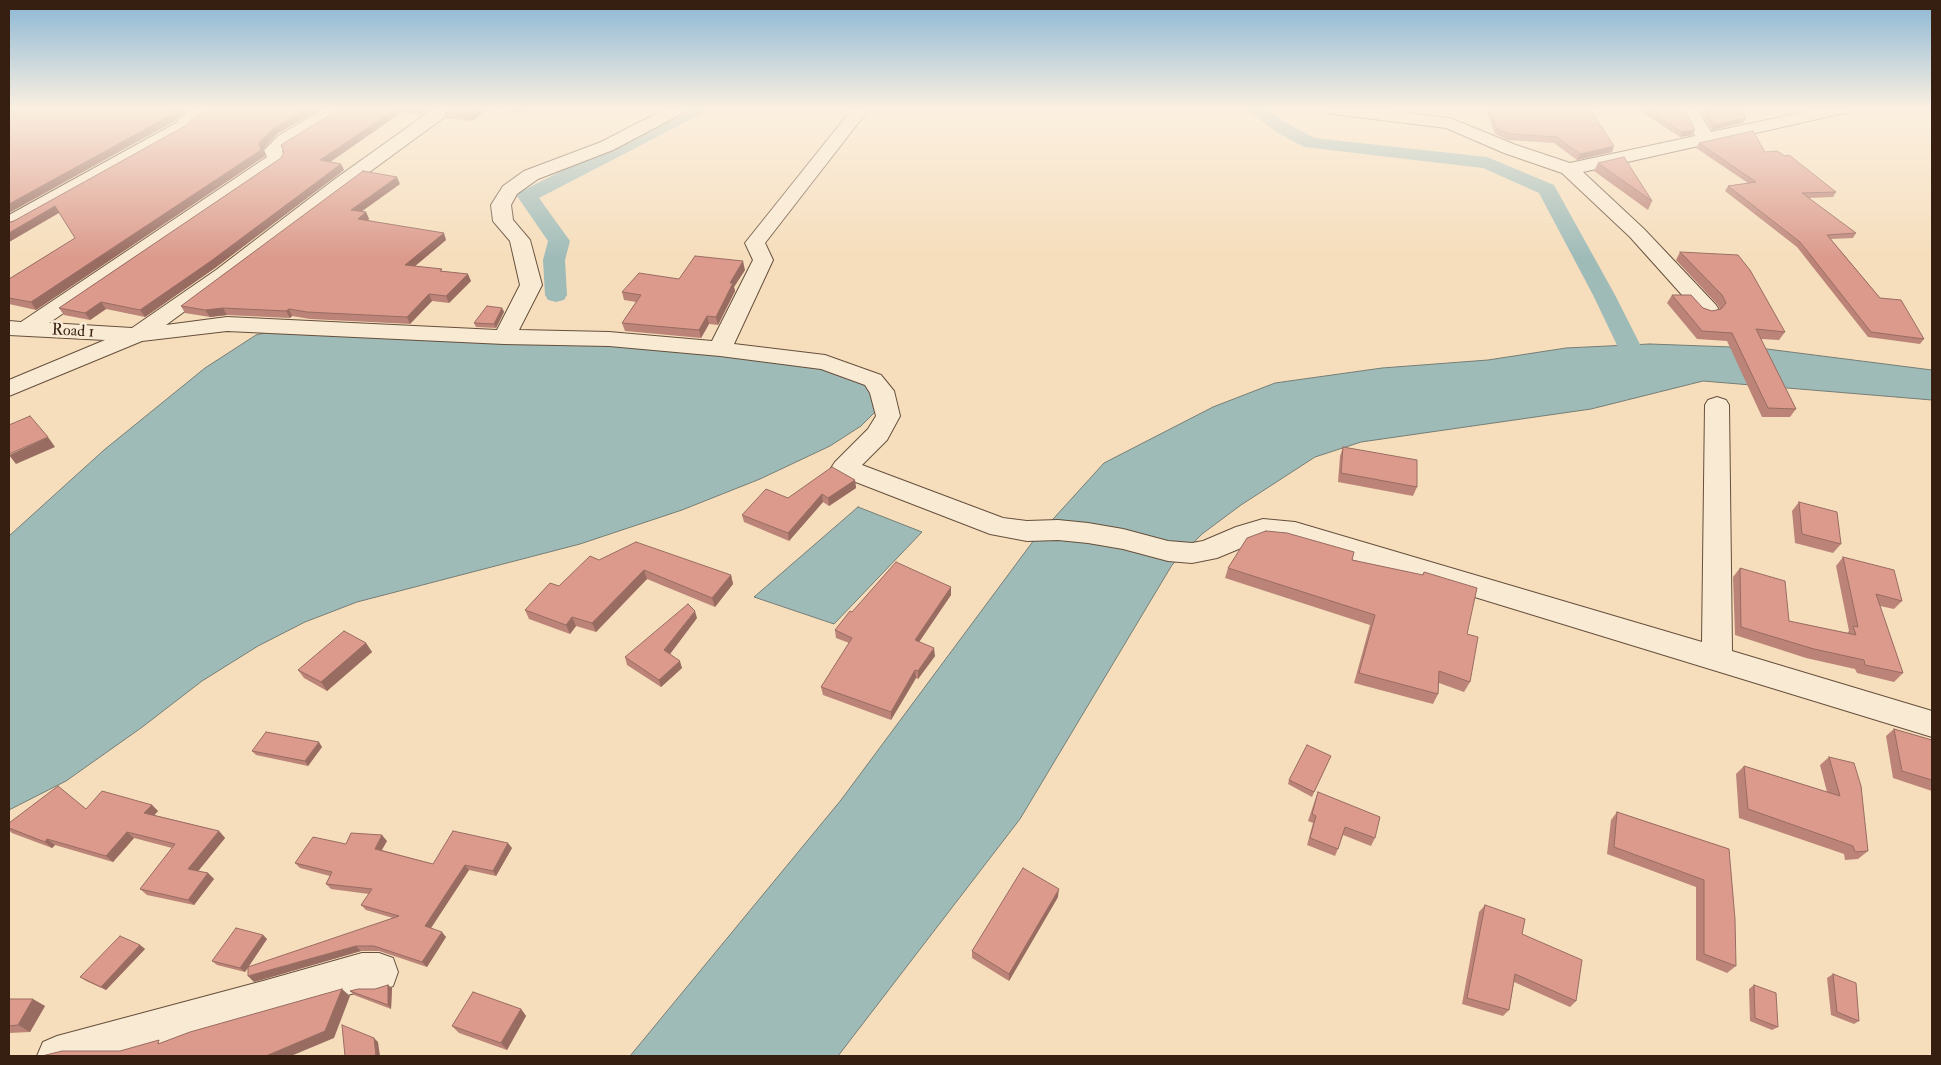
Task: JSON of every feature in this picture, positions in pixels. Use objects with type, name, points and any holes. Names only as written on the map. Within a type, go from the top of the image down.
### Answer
[{"type":"street","points":[[9,223],[125,159]]},
{"type":"street","points":[[17,329],[278,159]]},
{"type":"street","points":[[9,389],[137,335],[223,274],[375,159]]},
{"type":"street","points":[[504,337],[531,285],[520,240],[503,221],[501,205],[510,190],[531,175],[574,159]]},
{"type":"street","points":[[720,350],[763,260],[755,243],[822,159]]},
{"type":"street","points":[[1540,159],[1569,169],[1637,234],[1708,310]]},
{"type":"street","points":[[1569,169],[1618,159]]},
{"type":"street","points":[[137,335],[227,324],[318,327],[504,337],[609,339],[825,362],[873,380],[882,391],[888,416],[878,434],[844,468],[1000,527],[1027,531],[1058,530],[1088,533],[1124,539],[1168,551],[1192,553],[1207,551],[1246,534],[1263,529],[1295,532],[1932,724]]},
{"type":"street","name":"Road 1","points":[[17,329],[137,335]]},
{"type":"street","points":[[1717,405],[1717,658]]},
{"type":"street","points":[[57,1056],[263,1001],[362,972],[380,972]]},
{"type":"water","points":[[272,331],[615,344],[812,365],[866,383],[874,397],[876,411],[861,426],[830,446],[760,479],[682,510],[580,544],[357,602],[305,622],[258,646],[202,681],[141,728],[66,781],[9,810],[9,536],[104,450],[205,368],[256,335]]},
{"type":"water","points":[[1650,344],[1759,348],[1932,370],[1932,400],[1703,381],[1591,409],[1361,442],[1315,457],[1241,505],[1202,534],[1172,565],[1020,819],[838,1056],[630,1056],[841,800],[1034,540],[1104,463],[1213,407],[1275,383],[1382,368],[1488,360],[1566,348]]},
{"type":"water","points":[[858,507],[922,532],[834,624],[754,597]]},
{"type":"building","points":[[9,159],[91,159],[9,204]]},
{"type":"building","points":[[126,159],[248,159],[31,302],[9,298],[9,279],[75,238],[55,206],[9,233],[9,222]]},
{"type":"building","points":[[280,159],[322,159],[320,160],[341,164],[211,261],[140,310],[101,302],[85,313],[59,308]]},
{"type":"building","points":[[1625,159],[1652,201],[1598,163]]},
{"type":"building","points":[[1722,159],[1794,159],[1836,192],[1802,193],[1856,233],[1827,235],[1880,298],[1901,300],[1924,339],[1871,332],[1800,242],[1728,186],[1756,182]]},
{"type":"building","points":[[363,171],[397,177],[351,210],[366,212],[358,219],[444,233],[405,265],[468,274],[446,296],[429,294],[407,317],[307,312],[289,309],[286,311],[223,308],[205,310],[181,306]]},
{"type":"building","points":[[1680,252],[1738,255],[1750,270],[1785,332],[1756,329],[1796,409],[1768,408],[1732,333],[1702,331],[1672,295],[1691,295],[1703,308],[1712,311],[1721,309],[1726,303],[1722,295]]},
{"type":"building","points":[[695,256],[743,261],[730,283],[733,283],[716,317],[707,316],[699,330],[622,323],[641,295],[622,292],[639,273],[679,279]]},
{"type":"building","points":[[487,306],[502,308],[494,324],[474,323]]},
{"type":"building","points":[[30,416],[48,437],[9,454],[9,425]]},
{"type":"building","points":[[1343,447],[1417,460],[1417,487],[1341,473]]},
{"type":"building","points":[[832,467],[855,480],[828,498],[822,494],[788,533],[742,515],[766,489],[788,498]]},
{"type":"building","points":[[1799,502],[1837,512],[1841,544],[1802,534]]},
{"type":"building","points":[[1266,531],[1287,533],[1354,552],[1352,560],[1423,575],[1424,572],[1477,588],[1467,634],[1478,637],[1470,682],[1439,671],[1438,694],[1359,673],[1375,615],[1228,568],[1247,538]]},
{"type":"building","points":[[636,542],[731,575],[712,598],[644,570],[592,623],[572,617],[566,625],[525,610],[550,583],[559,586],[590,556],[599,560]]},
{"type":"building","points":[[1843,557],[1894,570],[1902,601],[1876,594],[1903,673],[1865,665],[1864,660],[1814,649],[1741,627],[1740,568],[1785,581],[1789,621],[1856,635],[1853,626],[1858,627]]},
{"type":"building","points":[[896,562],[951,587],[915,640],[934,648],[918,671],[915,670],[891,712],[821,687],[852,638],[835,630],[850,611],[852,612]]},
{"type":"building","points":[[688,604],[695,611],[664,650],[680,661],[659,680],[625,657]]},
{"type":"building","points":[[344,631],[366,643],[321,682],[298,670]]},
{"type":"building","points":[[1894,729],[1932,740],[1932,780],[1902,771]]},
{"type":"building","points":[[266,732],[319,742],[305,761],[252,751]]},
{"type":"building","points":[[1307,745],[1331,756],[1314,792],[1289,780]]},
{"type":"building","points":[[1829,757],[1854,763],[1861,786],[1868,851],[1855,852],[1853,846],[1748,809],[1744,766],[1840,796]]},
{"type":"building","points":[[58,786],[86,809],[102,791],[152,805],[144,813],[219,831],[188,869],[208,873],[188,900],[140,889],[175,844],[127,832],[106,856],[47,839],[45,842],[9,828],[9,823]]},
{"type":"building","points":[[1318,792],[1380,817],[1375,838],[1345,827],[1338,849],[1310,838],[1316,816],[1312,814]]},
{"type":"building","points":[[1617,812],[1729,849],[1735,919],[1736,966],[1704,954],[1704,880],[1614,847]]},
{"type":"building","points":[[453,831],[508,843],[493,871],[465,865],[425,926],[442,932],[422,962],[374,946],[356,946],[248,976],[248,967],[399,916],[361,905],[372,889],[326,884],[332,872],[295,863],[313,837],[346,844],[351,833],[382,835],[375,849],[433,864]]},
{"type":"building","points":[[1023,868],[1059,889],[1009,974],[972,951]]},
{"type":"building","points":[[1485,905],[1525,919],[1522,934],[1582,960],[1576,1001],[1515,974],[1509,1010],[1467,998]]},
{"type":"building","points":[[236,928],[263,935],[240,968],[212,961]]},
{"type":"building","points":[[120,936],[140,945],[101,987],[80,977]]},
{"type":"building","points":[[1833,974],[1856,983],[1859,1021],[1837,1012]]},
{"type":"building","points":[[388,985],[388,1005],[350,991],[375,989]]},
{"type":"building","points":[[1754,985],[1776,993],[1778,1027],[1755,1018]]},
{"type":"building","points":[[342,989],[325,1031],[266,1056],[42,1056],[62,1051],[120,1051],[159,1040],[158,1044],[190,1032]]},
{"type":"building","points":[[473,992],[521,1009],[501,1043],[452,1026]]},
{"type":"building","points":[[9,999],[33,999],[18,1025],[9,1026]]},
{"type":"building","points":[[342,1025],[374,1038],[376,1055],[345,1056]]},
{"type":"waterway","points":[[556,295],[554,260],[559,241],[527,196],[600,159]]},
{"type":"waterway","points":[[1449,159],[1487,163],[1547,189],[1604,295],[1638,364]]}]
